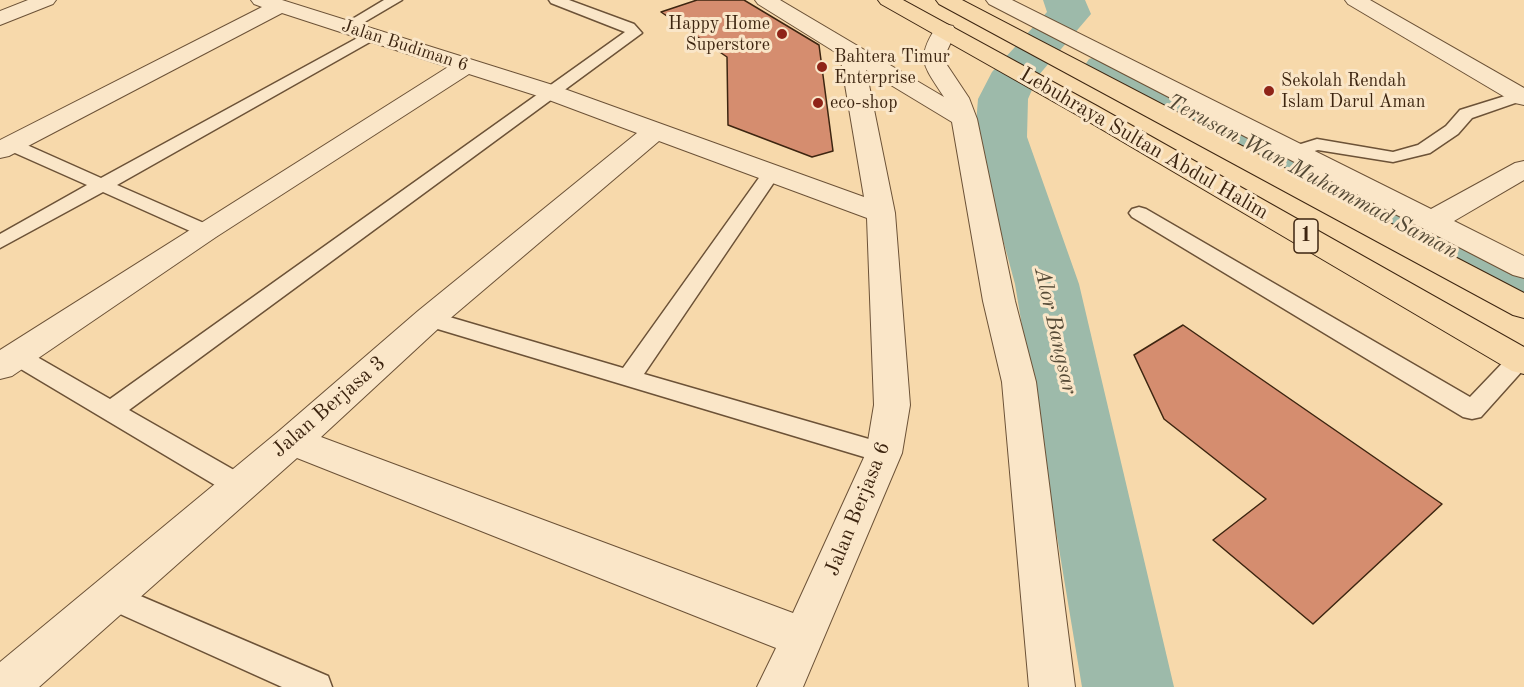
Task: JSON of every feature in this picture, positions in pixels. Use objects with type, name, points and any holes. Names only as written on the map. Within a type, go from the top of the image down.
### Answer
[{"type":"main road","name":"Lebuhraya Sultan Abdul Halim","points":[[888,0],[951,24],[1088,111],[1522,361]]},
{"type":"main road","name":"Lebuhraya Sultan Abdul Halim","points":[[951,24],[995,26],[1524,307]]},
{"type":"street","points":[[0,20],[46,0]]},
{"type":"street","points":[[765,0],[964,119]]},
{"type":"street","points":[[1355,0],[1523,97]]},
{"type":"street","points":[[6,148],[271,3]]},
{"type":"street","name":"Jalan Budiman 6","points":[[271,3],[550,92],[881,213]]},
{"type":"street","points":[[1004,4],[1524,268]]},
{"type":"street","points":[[951,24],[935,53],[935,65],[957,98],[964,119],[999,301],[1019,382],[1052,687]]},
{"type":"street","name":"Jalan Berjasa 6","points":[[780,687],[804,638],[884,453],[892,405],[881,213],[851,51]]},
{"type":"street","points":[[8,362],[206,231],[467,65]]},
{"type":"street","name":"Jalan Berjasa 3","points":[[5,687],[292,441],[429,320],[656,130]]},
{"type":"street","points":[[1430,222],[1524,169]]},
{"type":"street","points":[[292,441],[804,638]]},
{"type":"lane","points":[[346,27],[395,0]]},
{"type":"lane","points":[[110,411],[634,33],[628,27],[556,0]]},
{"type":"lane","points":[[0,242],[372,35]]},
{"type":"lane","points":[[1294,152],[1317,144],[1393,157],[1424,149],[1452,130],[1466,114],[1523,97]]},
{"type":"lane","points":[[6,148],[104,185],[206,231]]},
{"type":"lane","points":[[628,379],[772,172]]},
{"type":"lane","points":[[1139,213],[1472,410],[1522,361]]},
{"type":"lane","points":[[429,320],[884,453]]},
{"type":"lane","points":[[8,362],[110,411],[239,486]]},
{"type":"lane","points":[[111,597],[316,687]]},
{"type":"building","points":[[697,0],[744,0],[819,45],[833,151],[812,157],[728,125],[727,57],[661,12]]},
{"type":"building","points":[[1183,325],[1442,504],[1313,624],[1213,540],[1266,499],[1164,419],[1134,355]]},
{"type":"waterway","name":"Alor Bangsar","points":[[1064,0],[1069,14],[1016,72],[1003,99],[1001,137],[1047,284],[1128,687]]},
{"type":"waterway","name":"Terusan Wan Muhammad Saman","points":[[1099,65],[1524,288]]},
{"type":"place","name":"Happy Home Superstore","points":[[782,34]]},
{"type":"place","name":"Bahtera Timur Enterprise","points":[[822,67]]},
{"type":"place","name":"Sekolah Rendah Islam Darul Aman","points":[[1269,91]]},
{"type":"place","name":"eco-shop","points":[[818,103]]}]
